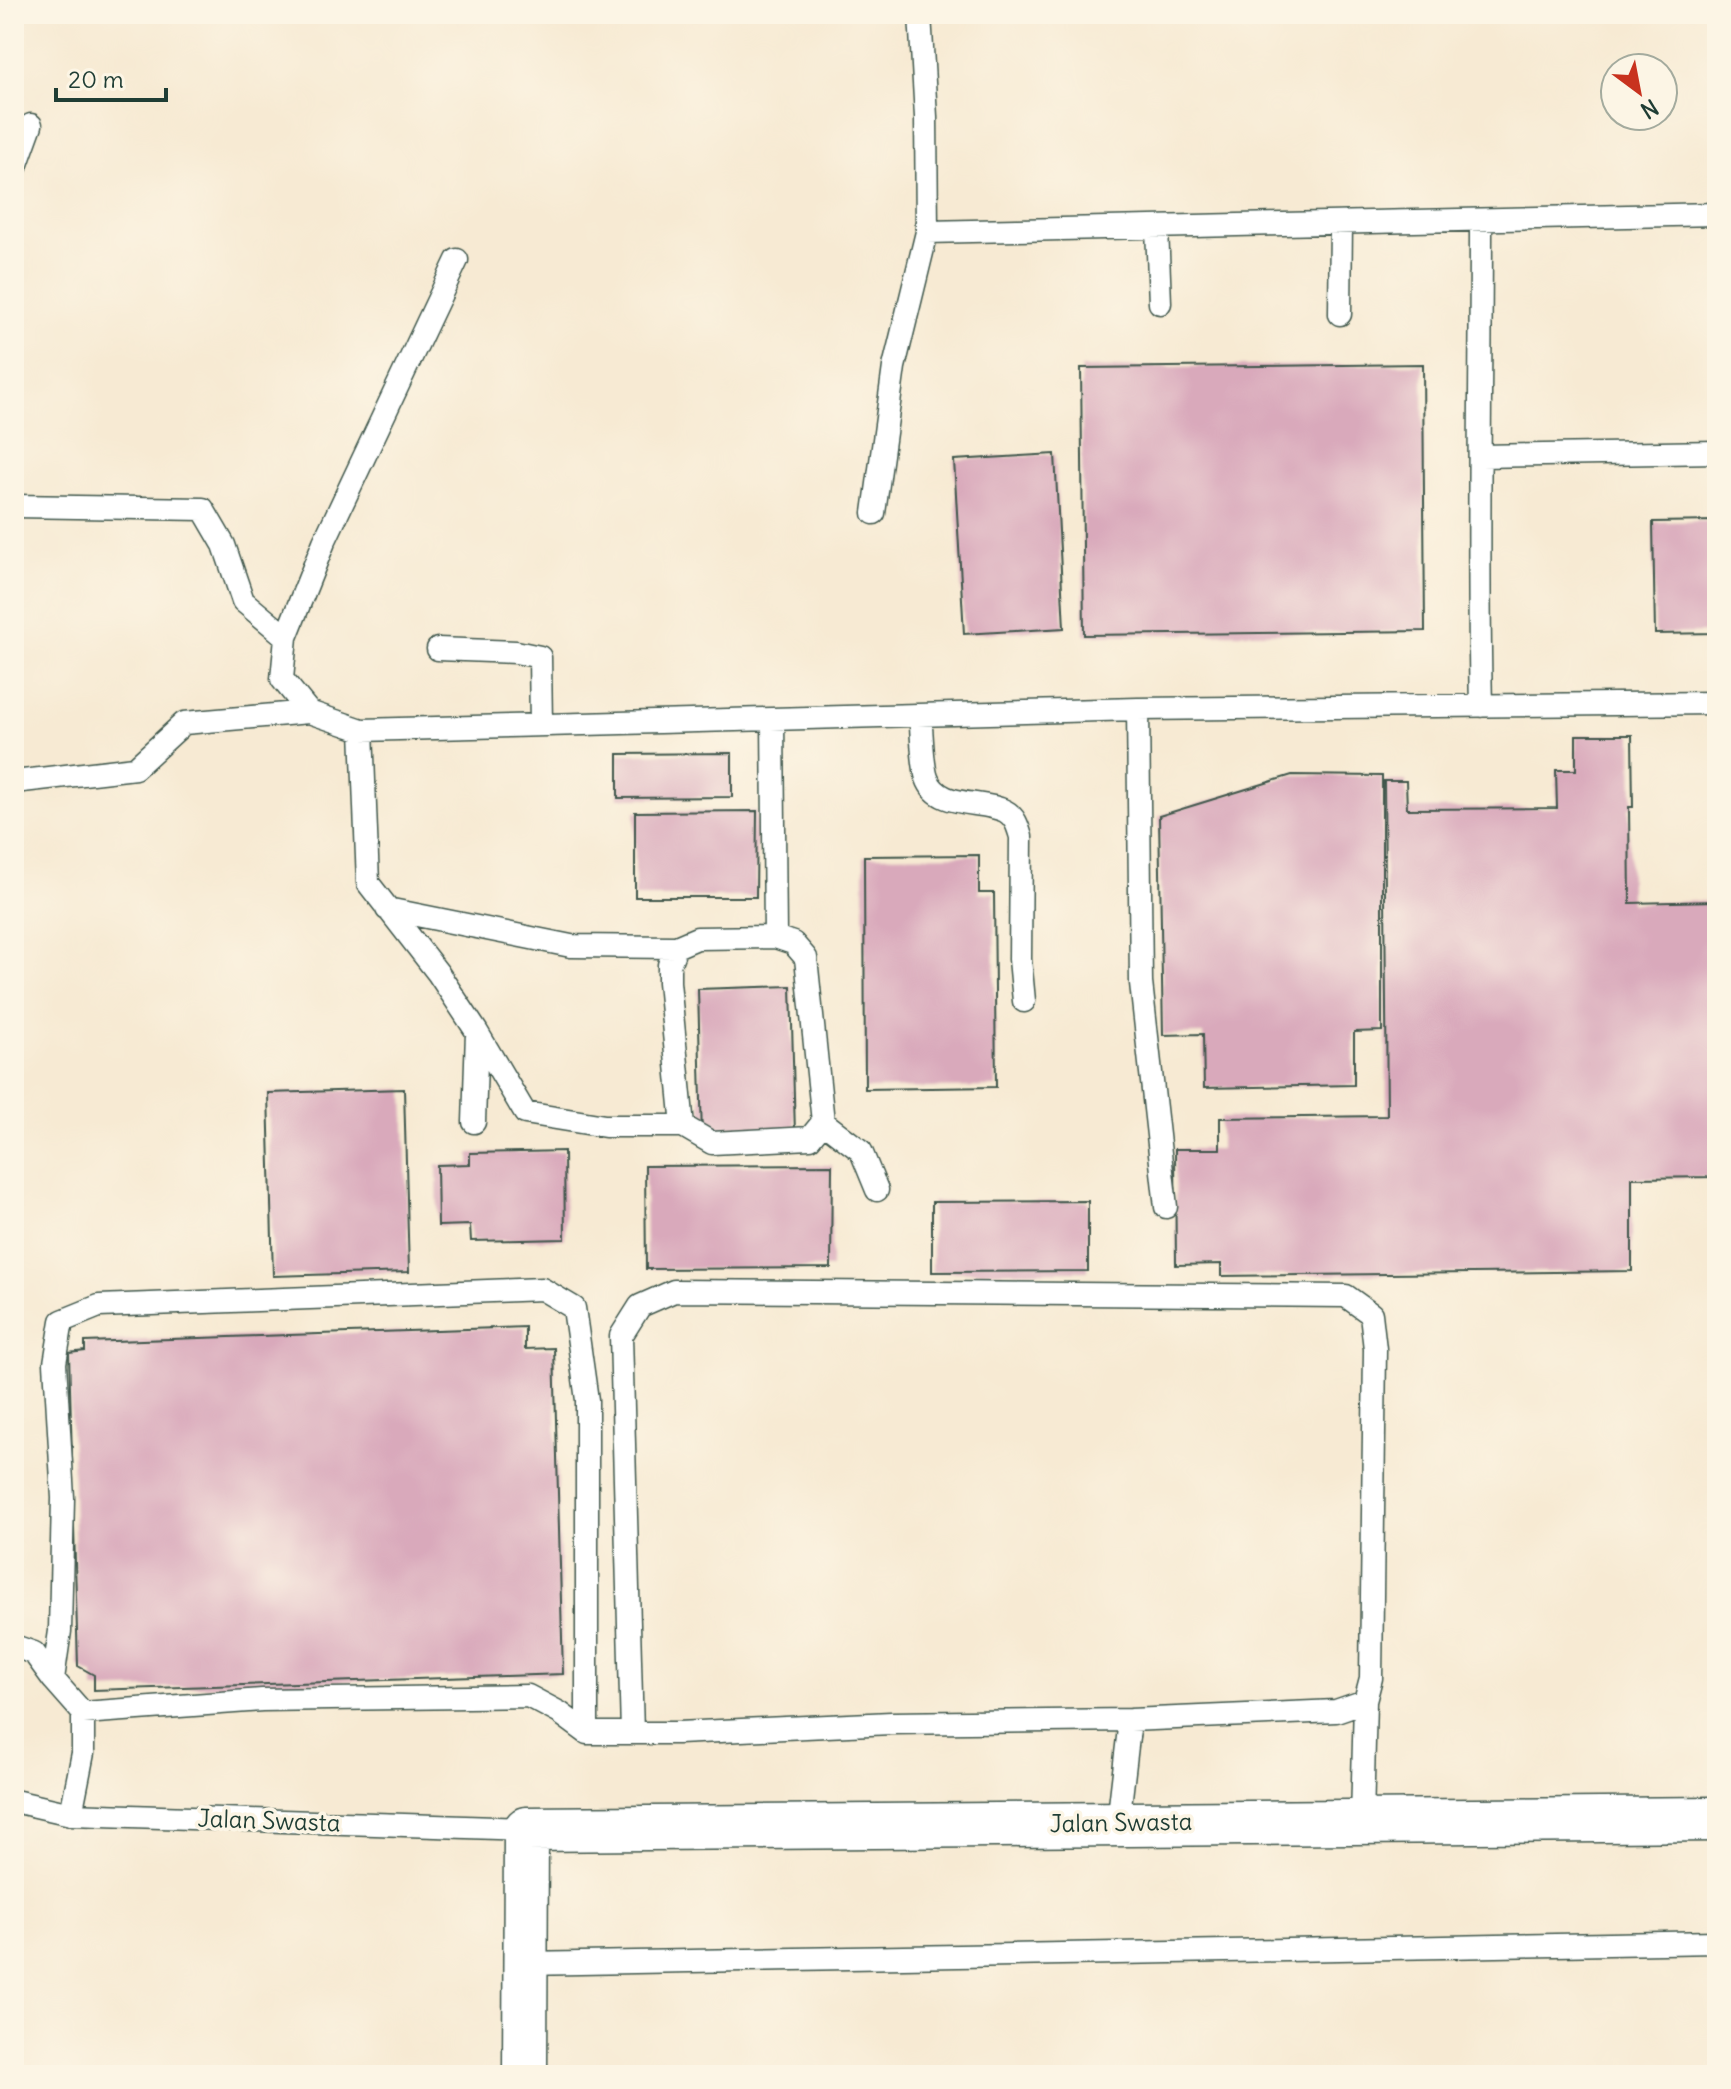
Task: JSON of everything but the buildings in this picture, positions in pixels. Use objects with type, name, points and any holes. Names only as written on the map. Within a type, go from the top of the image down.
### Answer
[{"type":"street","name":"Jalan Swasta","points":[[526,1829],[1717,1819]]},
{"type":"street","points":[[525,2075],[526,1829]]},
{"type":"lane","points":[[874,513],[894,367],[927,232],[926,117],[920,14]]},
{"type":"lane","points":[[14,172],[31,125]]},
{"type":"lane","points":[[927,232],[1717,214]]},
{"type":"lane","points":[[1481,220],[1478,557],[1481,706]]},
{"type":"lane","points":[[1340,314],[1341,223]]},
{"type":"lane","points":[[1157,228],[1160,303]]},
{"type":"lane","points":[[309,712],[282,679],[286,637],[324,542],[457,260]]},
{"type":"lane","points":[[1481,456],[1717,452]]},
{"type":"lane","points":[[14,506],[203,509],[224,545],[243,601],[286,637]]},
{"type":"lane","points":[[438,649],[516,652],[540,657],[541,725]]},
{"type":"lane","points":[[14,782],[135,768],[184,723],[309,712],[362,730],[1138,709],[1717,703]]},
{"type":"lane","points":[[1138,709],[1141,983],[1166,1207]]},
{"type":"lane","points":[[920,715],[927,778],[937,793],[967,804],[1005,810],[1016,820],[1021,837],[1020,959],[1024,1001]]},
{"type":"lane","points":[[773,719],[775,937]]},
{"type":"lane","points":[[362,730],[368,883],[387,909],[438,973],[525,1113],[605,1126],[683,1126],[712,1143],[810,1138],[823,1122],[806,958],[793,943],[775,937],[697,938],[676,947],[571,946],[387,909]]},
{"type":"lane","points":[[676,947],[669,965],[669,982],[683,1126]]},
{"type":"lane","points":[[474,1122],[477,1032]]},
{"type":"lane","points":[[823,1122],[861,1151],[877,1190]]},
{"type":"lane","points":[[53,1679],[60,1631],[63,1498],[55,1363],[62,1321],[99,1306],[542,1289],[574,1308],[587,1400],[587,1733]]},
{"type":"lane","points":[[632,1733],[621,1336],[640,1306],[674,1291],[1346,1296],[1371,1314],[1375,1349],[1371,1678],[1365,1701],[1362,1821]]},
{"type":"lane","points":[[14,1646],[34,1653],[83,1713],[83,1753],[71,1814]]},
{"type":"lane","points":[[83,1713],[262,1700],[528,1696],[560,1713],[587,1733],[632,1733],[891,1723],[1130,1720],[1336,1711],[1365,1701]]},
{"type":"lane","points":[[1118,1823],[1130,1720]]},
{"type":"lane","name":"Jalan Swasta","points":[[14,1801],[71,1814],[526,1829]]},
{"type":"lane","points":[[525,1964],[1717,1942]]}]
